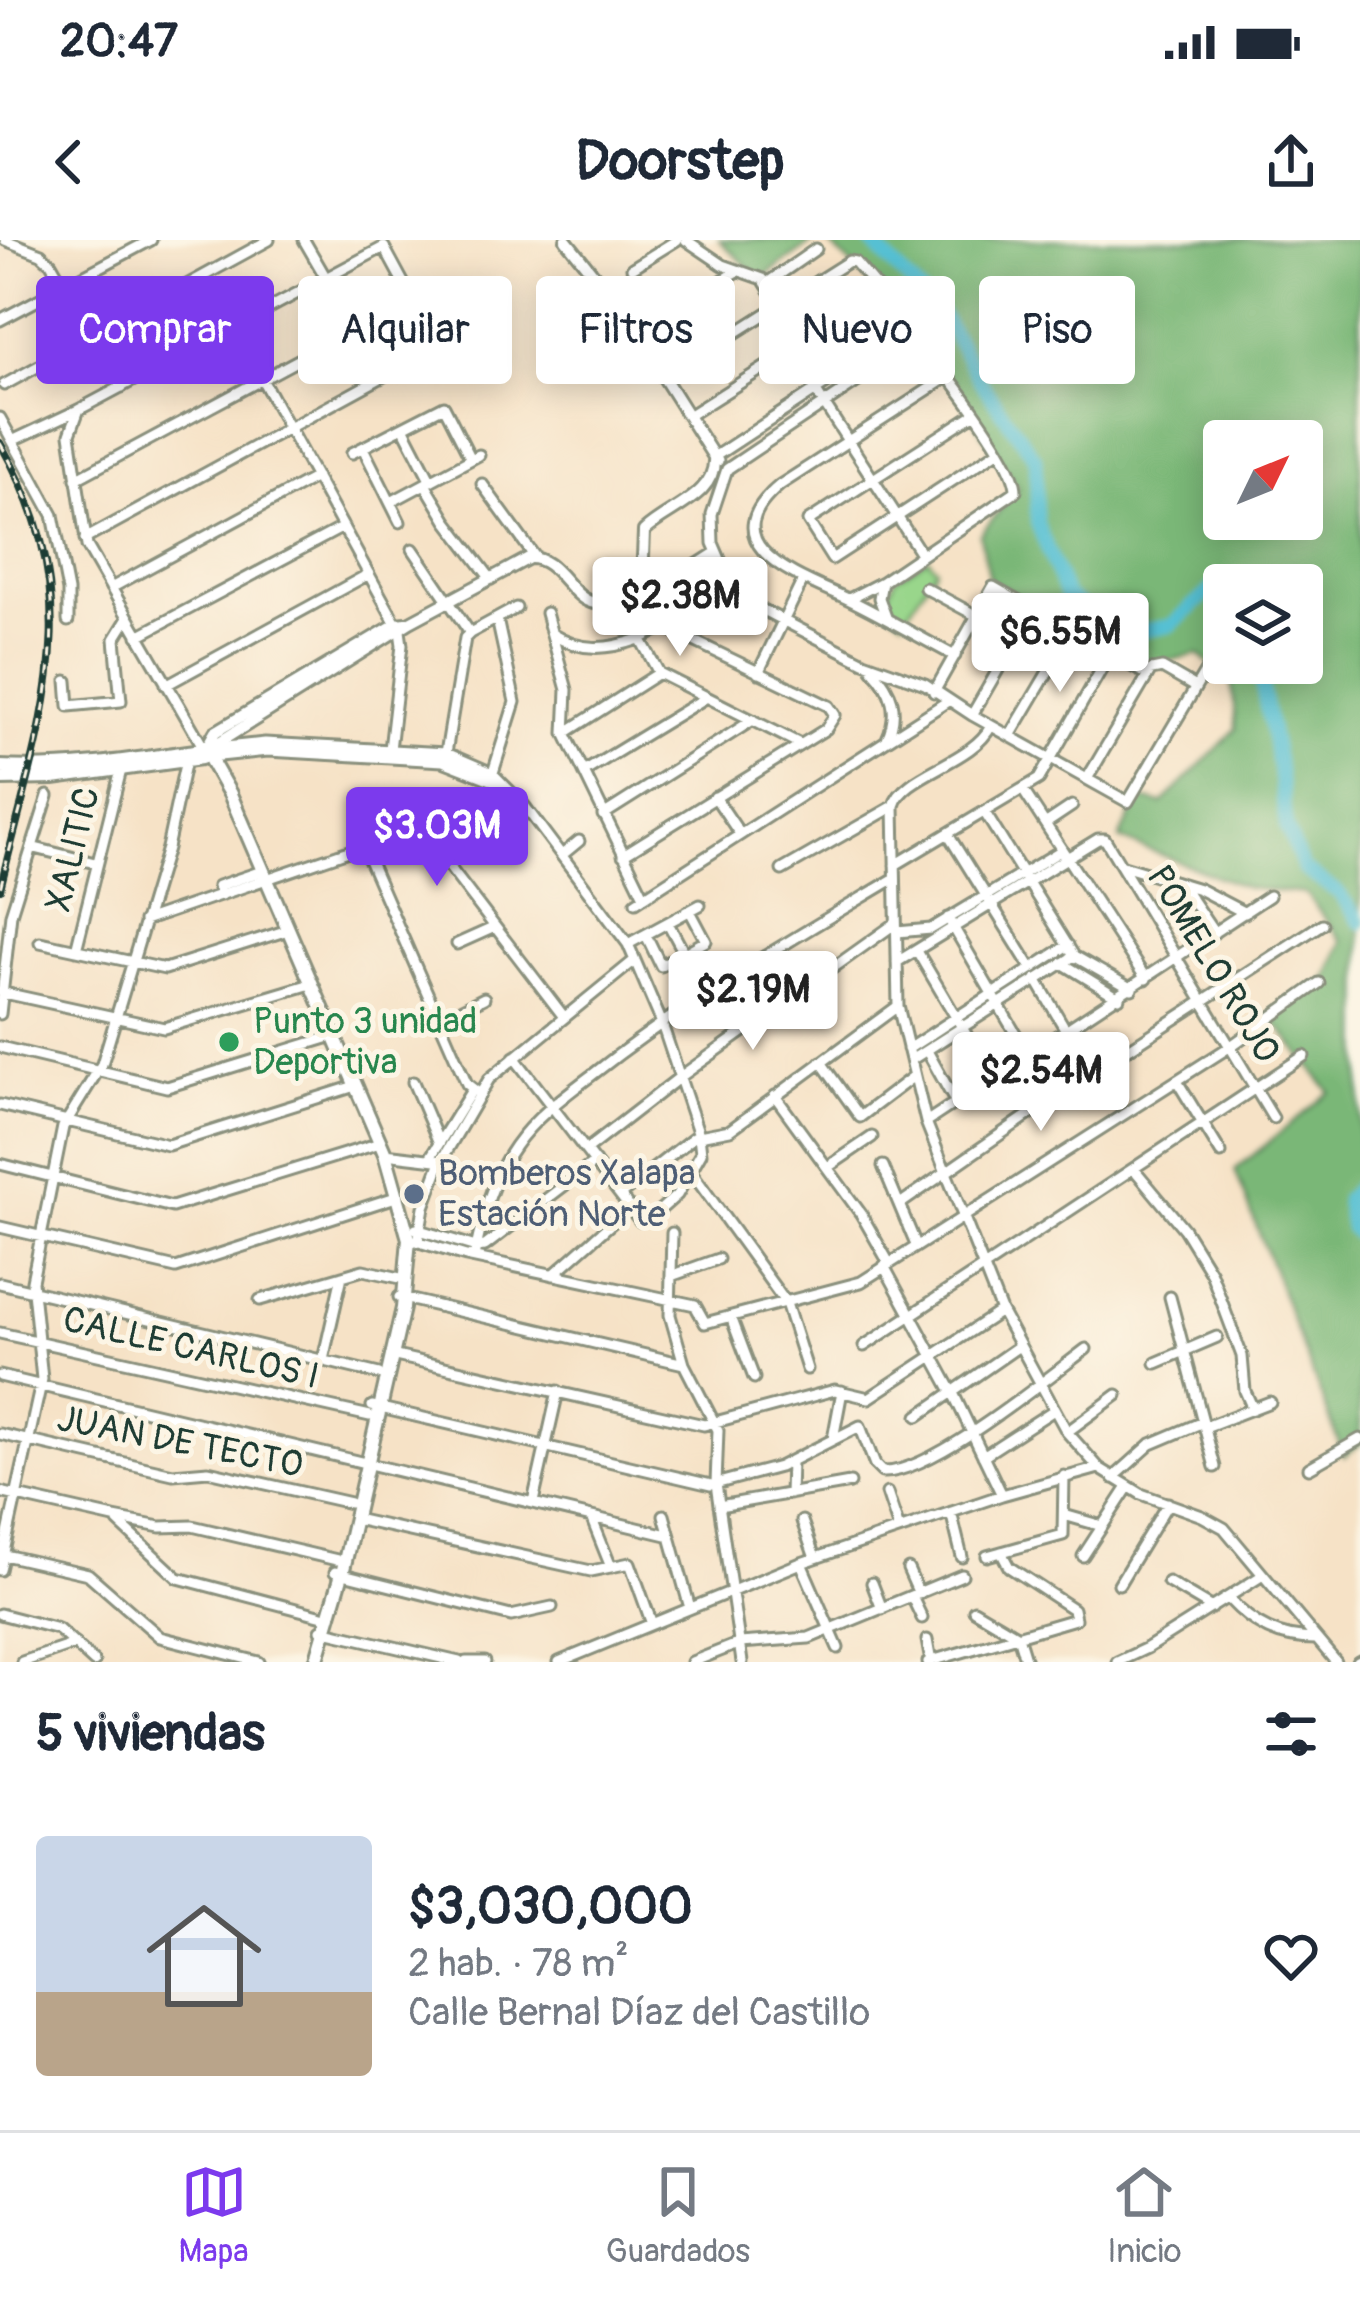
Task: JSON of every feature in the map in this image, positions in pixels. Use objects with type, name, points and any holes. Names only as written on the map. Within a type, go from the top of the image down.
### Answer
[{"type":"main road","points":[[0,779],[210,752],[382,1148],[413,1234],[391,1355],[374,1410]]},
{"type":"main road","points":[[0,767],[122,766]]},
{"type":"main road","points":[[338,1569],[355,1519],[379,1374],[403,1291]]},
{"type":"main road","points":[[316,1662],[350,1503],[364,1461]]},
{"type":"street","points":[[4,240],[47,257]]},
{"type":"street","points":[[16,246],[28,240]]},
{"type":"street","points":[[45,240],[47,257],[58,276]]},
{"type":"street","points":[[83,276],[151,240]]},
{"type":"street","points":[[203,276],[269,240]]},
{"type":"street","points":[[304,240],[325,276]]},
{"type":"street","points":[[566,240],[595,276]]},
{"type":"street","points":[[632,268],[677,240]]},
{"type":"street","points":[[686,240],[703,254],[759,280]]},
{"type":"street","points":[[329,276],[378,246],[397,276]]},
{"type":"street","points":[[777,276],[816,249]]},
{"type":"street","points":[[827,276],[852,261],[866,276]]},
{"type":"street","points":[[730,276],[738,271]]},
{"type":"street","points":[[0,320],[36,301]]},
{"type":"street","points":[[4,385],[36,367]]},
{"type":"street","points":[[688,416],[759,371]]},
{"type":"street","points":[[14,440],[128,384]]},
{"type":"street","points":[[76,479],[254,384]]},
{"type":"street","points":[[264,384],[402,626],[389,754]]},
{"type":"street","points":[[85,538],[369,384]]},
{"type":"street","points":[[668,384],[714,458],[727,469]]},
{"type":"street","points":[[811,384],[922,555]]},
{"type":"street","points":[[714,458],[826,384]]},
{"type":"street","points":[[761,613],[739,593],[715,554],[711,529],[727,469],[851,384]]},
{"type":"street","points":[[937,384],[780,485],[759,511],[757,537],[766,557],[803,580],[955,656]]},
{"type":"street","points":[[848,599],[882,582],[1016,491],[1016,480],[955,384]]},
{"type":"street","points":[[391,502],[475,457],[444,406],[358,450],[400,522]]},
{"type":"street","points":[[78,410],[70,434],[85,538],[166,685],[210,752]]},
{"type":"street","points":[[974,414],[808,520],[832,559],[998,451]]},
{"type":"street","points":[[0,418],[53,515],[68,591],[68,621]]},
{"type":"street","points":[[403,427],[447,521],[491,579]]},
{"type":"street","points":[[642,584],[644,531],[700,491],[713,475],[714,458]]},
{"type":"street","points":[[111,588],[316,477]]},
{"type":"street","points":[[482,484],[535,557],[550,562],[594,604],[610,602],[662,577],[676,578],[903,679],[918,680],[1128,802],[1203,675]]},
{"type":"street","points":[[700,491],[716,497]]},
{"type":"street","points":[[138,636],[343,526]]},
{"type":"street","points":[[413,549],[470,633]]},
{"type":"street","points":[[676,578],[715,554]]},
{"type":"street","points":[[210,752],[214,732],[253,716],[402,626],[535,557]]},
{"type":"street","points":[[166,685],[369,574]]},
{"type":"street","points":[[758,673],[803,580]]},
{"type":"street","points":[[882,582],[880,606],[888,620]]},
{"type":"street","points":[[934,692],[993,587],[1142,672],[1162,668],[1196,687]]},
{"type":"street","points":[[925,588],[977,616]]},
{"type":"street","points":[[446,753],[465,638],[516,608]]},
{"type":"street","points":[[972,715],[1033,609]]},
{"type":"street","points":[[546,613],[567,690],[565,733],[640,899],[948,701]]},
{"type":"street","points":[[67,680],[68,706],[121,701],[115,639],[128,618]]},
{"type":"street","points":[[494,779],[514,702],[497,619]]},
{"type":"street","points":[[552,634],[587,649],[667,628],[833,710],[832,724],[623,855]]},
{"type":"street","points":[[1010,736],[1072,631]]},
{"type":"street","points":[[640,638],[659,673],[800,744]]},
{"type":"street","points":[[895,865],[1039,779],[1110,654]]},
{"type":"street","points":[[864,662],[890,692],[894,709],[887,739]]},
{"type":"street","points":[[1087,779],[1151,670]]},
{"type":"street","points":[[565,733],[659,673]]},
{"type":"street","points":[[890,692],[903,679]]},
{"type":"street","points":[[584,772],[707,697]]},
{"type":"street","points":[[894,709],[913,723]]},
{"type":"street","points":[[253,716],[265,742]]},
{"type":"street","points":[[603,815],[753,720]]},
{"type":"street","points":[[782,870],[974,749],[991,726]]},
{"type":"street","points":[[210,752],[265,742],[443,761],[494,779]]},
{"type":"street","points":[[210,752],[446,753],[494,779],[524,805],[628,944],[661,1021],[701,1154],[672,1201],[640,1221],[514,1057]]},
{"type":"street","points":[[0,1570],[40,1386],[31,1291],[65,1121],[99,1070],[167,848],[186,756]]},
{"type":"street","name":"XALITIC","points":[[76,950],[122,766]]},
{"type":"street","points":[[1024,790],[1145,979]]},
{"type":"street","points":[[0,1014],[11,914],[48,796]]},
{"type":"street","points":[[715,797],[740,834]]},
{"type":"street","points":[[895,801],[898,1006],[926,1122],[1001,1311],[1066,1432],[1099,1468],[1128,1487],[1224,1528],[1336,1662]]},
{"type":"street","points":[[1046,824],[1072,806]]},
{"type":"street","points":[[986,813],[1071,950],[1132,989]]},
{"type":"street","points":[[949,836],[1067,1032]]},
{"type":"street","name":"POMELO ROJO","points":[[1064,855],[1105,839],[1273,1118]]},
{"type":"street","points":[[562,855],[579,841]]},
{"type":"street","points":[[144,921],[220,895],[218,886],[391,842],[440,858],[564,1017]]},
{"type":"street","points":[[363,846],[476,1092]]},
{"type":"street","points":[[35,848],[95,862]]},
{"type":"street","points":[[897,962],[951,923],[1064,855]]},
{"type":"street","points":[[1123,866],[1199,889],[1245,913]]},
{"type":"street","points":[[475,1252],[500,1170],[514,1147],[552,1106],[661,1021],[896,878]]},
{"type":"street","points":[[1181,884],[1214,934]]},
{"type":"street","points":[[926,1122],[1269,896]]},
{"type":"street","points":[[628,944],[646,934],[668,923],[695,908],[706,941],[661,966],[646,934]]},
{"type":"street","points":[[668,923],[684,953]]},
{"type":"street","points":[[586,1150],[680,1077],[896,928],[951,923]]},
{"type":"street","points":[[951,923],[1054,1098]]},
{"type":"street","points":[[900,1204],[1322,924]]},
{"type":"street","points":[[457,944],[495,927]]},
{"type":"street","points":[[40,941],[166,969],[288,930]]},
{"type":"street","points":[[1034,974],[1062,963],[1071,950]]},
{"type":"street","points":[[909,1055],[1071,950]]},
{"type":"street","points":[[917,951],[993,1079]]},
{"type":"street","points":[[765,956],[777,981]]},
{"type":"street","points":[[635,960],[476,1092],[440,1153],[413,1234],[553,1275],[697,1306],[703,1323],[852,1286],[1231,1046],[1319,983]]},
{"type":"street","points":[[1062,963],[1119,998]]},
{"type":"street","points":[[2,991],[164,1028],[310,984]]},
{"type":"street","points":[[437,1015],[456,1012],[484,998]]},
{"type":"street","points":[[620,1195],[699,1135],[730,1130],[898,1006]]},
{"type":"street","points":[[909,1055],[927,1051],[961,1022]]},
{"type":"street","points":[[0,1047],[166,1087],[333,1036]]},
{"type":"street","points":[[927,1051],[956,1102]]},
{"type":"street","points":[[865,1346],[1304,1056]]},
{"type":"street","points":[[821,1062],[860,1117],[914,1076]]},
{"type":"street","points":[[1177,1081],[1221,1153]]},
{"type":"street","points":[[412,1082],[440,1153]]},
{"type":"street","points":[[0,1106],[168,1145],[355,1086]]},
{"type":"street","points":[[775,1096],[828,1167],[887,1264],[1002,1495]]},
{"type":"street","points":[[828,1167],[872,1137]]},
{"type":"street","points":[[0,1164],[172,1207],[382,1148],[440,1153]]},
{"type":"street","points":[[475,1252],[595,1162]]},
{"type":"street","points":[[883,1166],[916,1245]]},
{"type":"street","points":[[1134,1169],[1184,1229],[1216,1283],[1242,1356],[1244,1384],[1253,1409]]},
{"type":"street","points":[[692,1173],[786,1303],[807,1369]]},
{"type":"street","points":[[0,1227],[176,1268],[399,1196]]},
{"type":"street","points":[[553,1275],[630,1207]]},
{"type":"street","points":[[672,1233],[669,1300],[684,1364],[716,1424],[716,1484],[742,1662]]},
{"type":"street","points":[[671,1276],[718,1259]]},
{"type":"street","points":[[260,1300],[363,1270],[403,1291],[684,1364]]},
{"type":"street","points":[[323,1360],[342,1276]]},
{"type":"street","points":[[0,1283],[379,1374]]},
{"type":"street","points":[[1170,1298],[1215,1467]]},
{"type":"street","points":[[391,1355],[704,1425],[835,1390],[869,1398],[1001,1311]]},
{"type":"street","points":[[731,1317],[754,1378]]},
{"type":"street","name":"CALLE CARLOS I","points":[[0,1333],[716,1484]]},
{"type":"street","points":[[1156,1364],[1217,1337]]},
{"type":"street","points":[[918,1416],[1019,1346]]},
{"type":"street","points":[[716,1484],[791,1462],[860,1426],[882,1472],[923,1462],[1086,1349]]},
{"type":"street","points":[[0,1376],[667,1535]]},
{"type":"street","points":[[533,1502],[558,1391]]},
{"type":"street","points":[[832,1441],[842,1391]]},
{"type":"street","points":[[1066,1432],[1117,1395]]},
{"type":"street","points":[[1113,1478],[1151,1444],[1270,1402]]},
{"type":"street","points":[[983,1456],[1054,1410]]},
{"type":"street","name":"JUAN DE TECTO","points":[[0,1434],[172,1474],[208,1471],[350,1503]]},
{"type":"street","points":[[1309,1468],[1360,1439]]},
{"type":"street","points":[[790,1494],[791,1462]]},
{"type":"street","points":[[559,1662],[731,1588],[1002,1495],[1099,1468]]},
{"type":"street","points":[[987,1556],[1063,1534],[1064,1476]]},
{"type":"street","points":[[719,1506],[850,1483]]},
{"type":"street","points":[[1083,1556],[1128,1487]]},
{"type":"street","points":[[0,1492],[160,1527],[192,1526],[511,1616],[552,1607]]},
{"type":"street","points":[[887,1493],[899,1529]]},
{"type":"street","points":[[1119,1584],[1168,1503]]},
{"type":"street","points":[[951,1513],[962,1558]]},
{"type":"street","points":[[664,1515],[690,1608]]},
{"type":"street","points":[[1064,1515],[1102,1526]]},
{"type":"street","points":[[591,1517],[611,1568]]},
{"type":"street","points":[[113,1518],[178,1578],[323,1629],[462,1662],[485,1662]]},
{"type":"street","points":[[355,1519],[591,1571],[630,1563],[652,1624]]},
{"type":"street","points":[[802,1521],[815,1558]]},
{"type":"street","points":[[927,1640],[930,1662],[1072,1622],[1077,1616],[1070,1606],[1009,1567],[1001,1552]]},
{"type":"street","points":[[2,1554],[88,1574],[160,1637],[259,1662]]},
{"type":"street","points":[[801,1563],[838,1648]]},
{"type":"street","points":[[908,1569],[922,1618]]},
{"type":"street","points":[[692,1662],[740,1643],[801,1641],[962,1575]]},
{"type":"street","points":[[1117,1662],[1263,1575]]},
{"type":"street","points":[[1168,1582],[1212,1608]]},
{"type":"street","points":[[872,1583],[882,1609]]},
{"type":"street","points":[[1229,1598],[1258,1627],[1316,1639]]},
{"type":"street","points":[[974,1610],[1018,1636],[1026,1662]]},
{"type":"street","points":[[0,1614],[54,1628],[94,1662]]},
{"type":"street","points":[[22,1662],[75,1644]]},
{"type":"green space","points":[[719,240],[816,240],[765,276],[759,277]]},
{"type":"green space","points":[[825,240],[1360,240],[1360,1444],[1344,1456],[1235,1170],[1330,1092],[1272,1018],[1327,979],[1342,941],[1306,894],[1247,888],[1120,839],[1139,798],[1162,804],[1236,729],[1232,684],[1323,684],[1323,564],[1203,564],[1203,658],[1198,654],[1142,667],[989,579],[980,535],[1018,488],[951,384],[955,384],[955,276],[863,276]]},
{"type":"green space","points":[[928,558],[936,568],[903,620],[894,613],[888,596],[896,578]]},
{"type":"waterway","points":[[869,240],[943,316],[980,381],[1036,459],[1037,523],[1066,596],[1122,634],[1170,626],[1203,597]]},
{"type":"waterway","points":[[1261,684],[1286,826],[1303,869],[1339,893],[1360,922]]},
{"type":"waterway","points":[[1360,1184],[1346,1199],[1351,1229],[1360,1237]]},
{"type":"railway","points":[[0,443],[28,502],[45,557],[51,611],[42,717],[0,889]]},
{"type":"place","name":"Punto 3 unidad Deportiva","points":[[229,1042]]},
{"type":"place","name":"Bomberos Xalapa Estación Norte","points":[[414,1194]]}]
